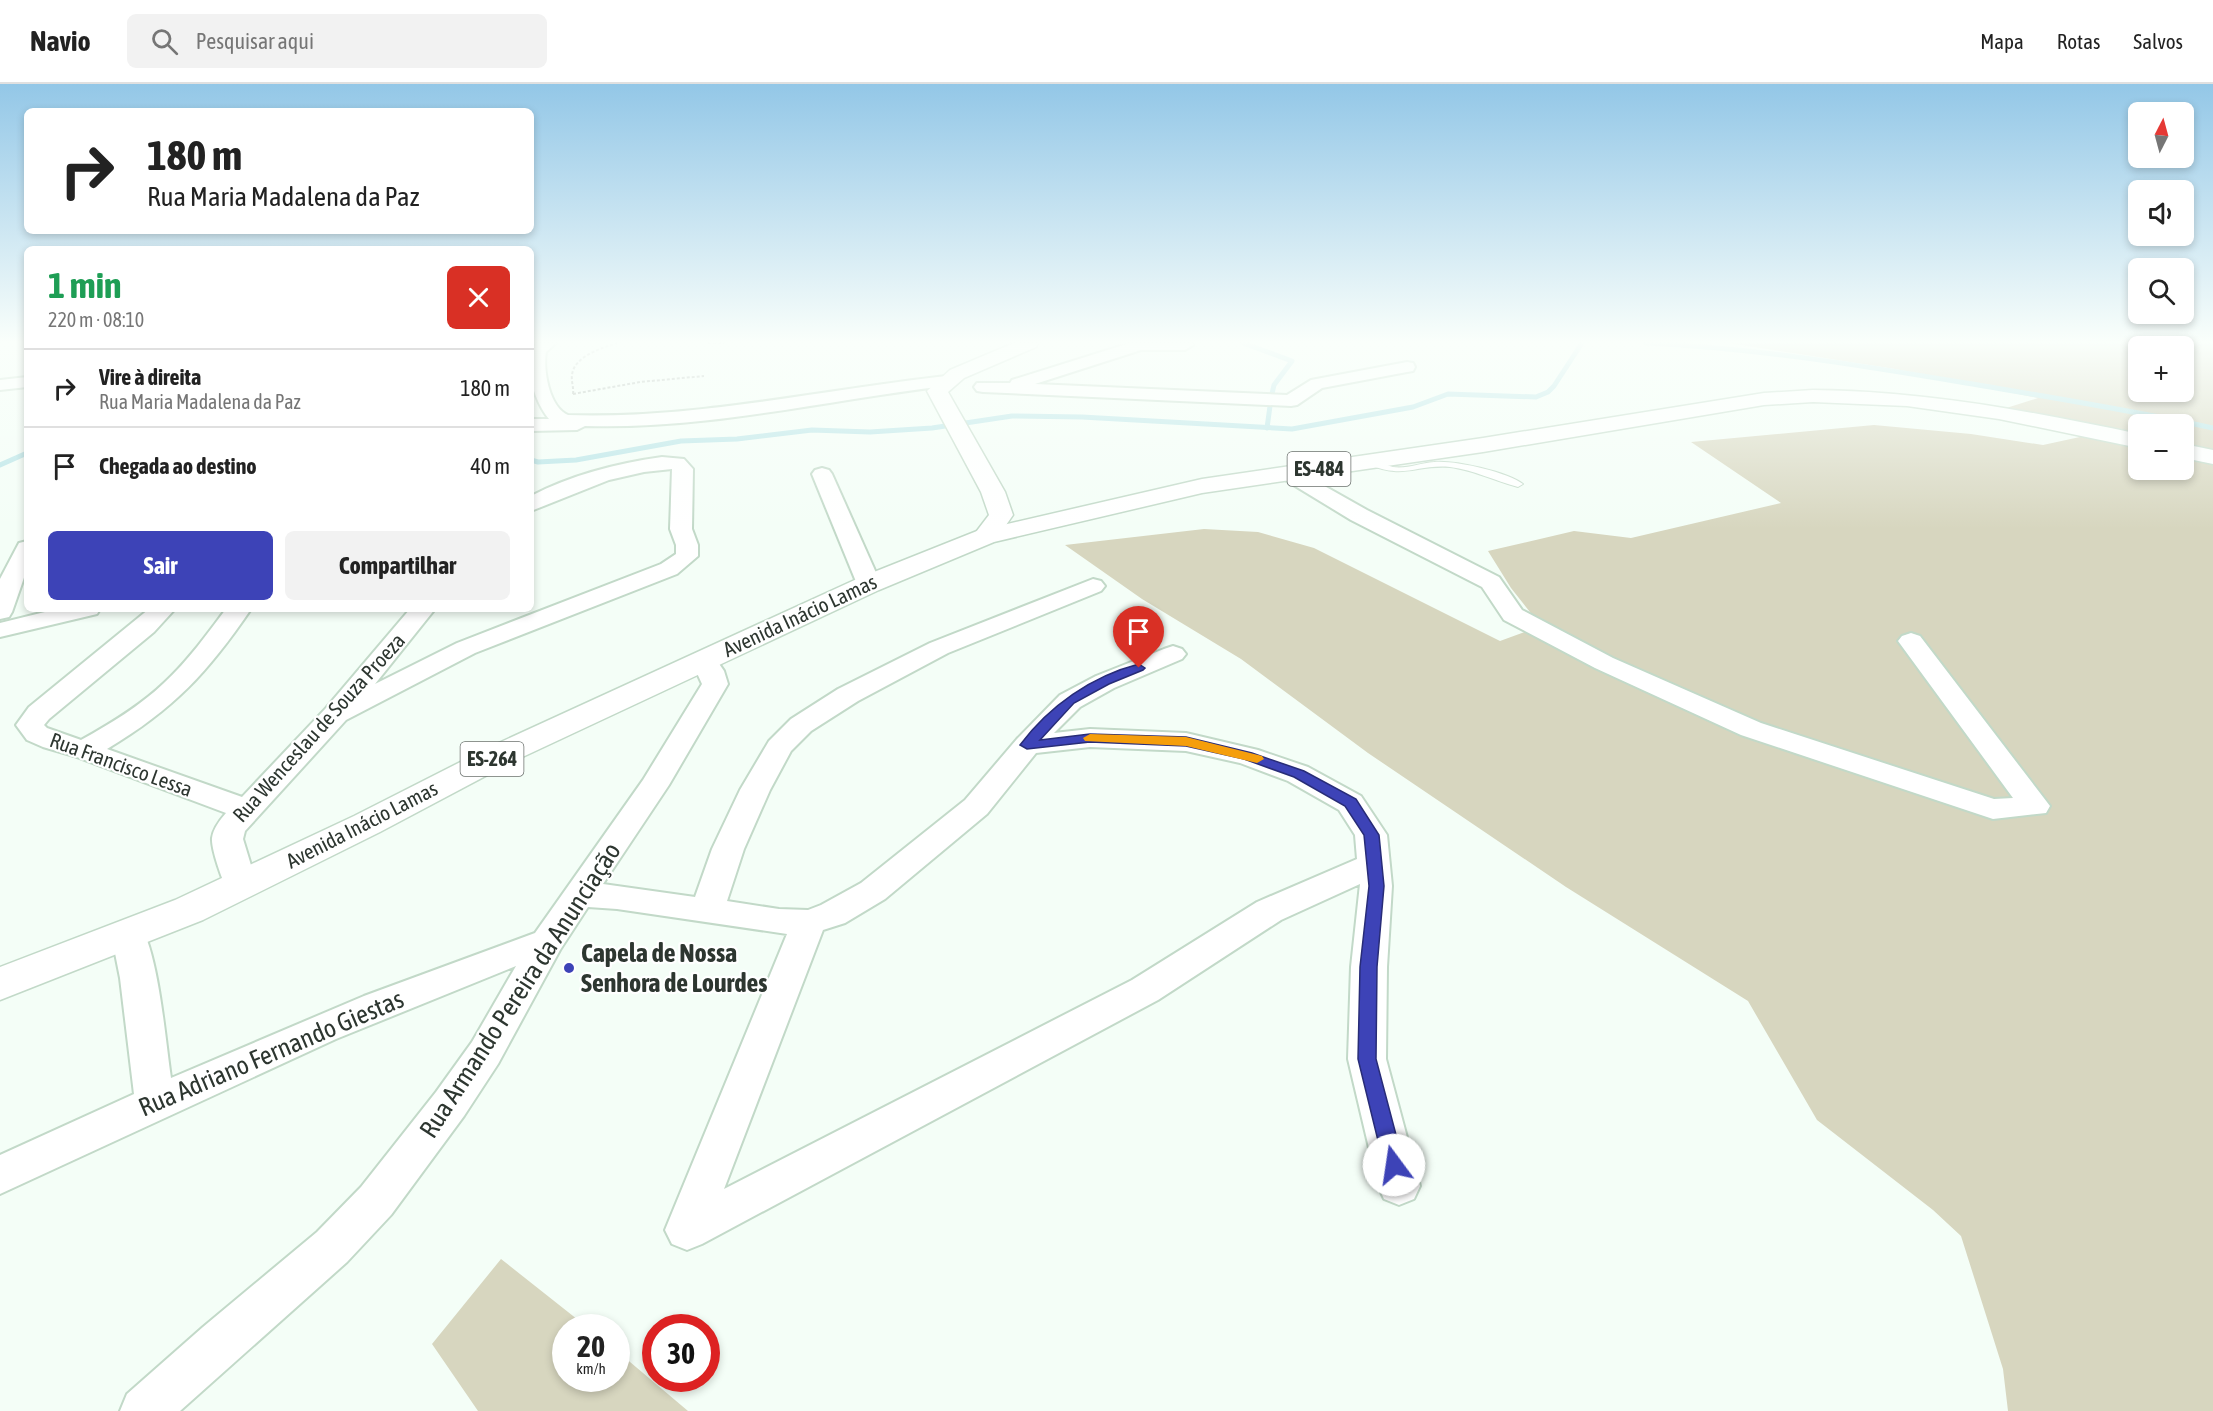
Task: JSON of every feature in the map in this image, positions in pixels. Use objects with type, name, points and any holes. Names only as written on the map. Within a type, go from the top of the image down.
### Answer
[{"type":"main road","points":[[948,405],[955,424],[993,492],[1001,515],[986,536]]},
{"type":"main road","name":"Avenida Inácio Lamas","points":[[0,984],[189,910],[502,754],[869,584],[986,536],[1202,486],[1371,462],[1726,405]]},
{"type":"main road","name":"Avenida Inácio Lamas","points":[[1949,405],[2128,439]]},
{"type":"main road","points":[[2194,452],[2213,457]]},
{"type":"street","points":[[548,405],[556,417],[595,421]]},
{"type":"street","points":[[534,425],[669,419],[775,405]]},
{"type":"street","points":[[336,714],[442,659],[529,622],[669,569],[687,556],[687,545],[681,529],[683,469],[677,463],[667,463],[608,476],[556,493],[534,504]]},
{"type":"street","points":[[822,474],[869,584]]},
{"type":"street","points":[[1289,474],[1359,515],[1491,582],[1513,615],[1604,663],[1741,724],[1993,809],[2035,806],[1911,641]]},
{"type":"street","points":[[0,612],[15,570],[24,554]]},
{"type":"street","points":[[707,910],[728,849],[754,790],[788,736],[848,695],[939,648],[1093,586]]},
{"type":"street","points":[[0,630],[75,612]]},
{"type":"street","name":"Rua Francisco Lessa","points":[[160,612],[145,627],[39,712],[30,725],[37,734],[247,810]]},
{"type":"street","points":[[84,750],[162,699],[191,671],[237,612]]},
{"type":"street","name":"Rua Wenceslau de Souza Proeza","points":[[242,885],[227,839],[231,827],[336,714],[421,612]]},
{"type":"street","points":[[581,895],[617,897],[779,921],[809,922],[833,914],[873,891],[976,807],[1027,745],[1070,701],[1105,682],[1173,654]]},
{"type":"street","name":"Rua Armando Pereira da Anunciação","points":[[144,1411],[219,1343],[332,1247],[376,1201],[450,1104],[485,1053],[547,942],[581,895],[707,699],[715,684],[704,660]]},
{"type":"street","points":[[1027,745],[1090,738],[1186,741],[1248,756],[1299,774],[1350,803],[1371,835],[1376,886],[1369,967],[1367,1059],[1399,1186]]},
{"type":"street","points":[[809,922],[687,1230],[1145,990],[1269,911],[1374,865]]},
{"type":"street","points":[[129,933],[138,978],[155,1103]]},
{"type":"street","name":"Rua Adriano Fernando Giestas","points":[[0,1175],[376,1005],[547,942]]},
{"type":"lane","points":[[1371,462],[1385,468],[1402,471],[1442,464],[1462,466],[1518,484]]},
{"type":"green space","points":[[2016,405],[2213,405],[2213,453],[2194,448],[2194,414],[2128,414],[2128,434],[2000,410]]},
{"type":"green space","points":[[1874,425],[1971,434],[2043,445],[2089,435],[2128,443],[2128,480],[2194,480],[2194,458],[2213,462],[2213,1411],[2008,1411],[2003,1369],[1961,1236],[1933,1210],[1817,1120],[1748,1001],[1566,887],[1368,753],[1241,659],[1142,599],[1065,545],[1204,529],[1258,532],[1314,548],[1500,641],[1541,626],[1511,588],[1488,551],[1574,531],[1631,538],[1781,503],[1691,442]]},
{"type":"green space","points":[[501,1259],[571,1314],[552,1314],[552,1392],[630,1392],[630,1362],[642,1372],[642,1392],[666,1392],[688,1411],[478,1411],[432,1344]]},
{"type":"waterway","points":[[1267,428],[1292,429],[1419,405]]},
{"type":"waterway","points":[[2095,405],[2213,428]]},
{"type":"waterway","points":[[1267,428],[1270,406]]},
{"type":"waterway","points":[[534,461],[576,460],[681,441],[737,439],[812,430],[870,432],[932,428],[1012,416],[1082,417],[1267,428]]},
{"type":"waterway","points":[[0,465],[24,454]]},
{"type":"slow traffic","points":[[1090,738],[1186,741],[1257,759]]},
{"type":"place","name":"Capela de Nossa Senhora de Lourdes","points":[[569,968]]},
{"type":"route","points":[[1139,668],[1105,682],[1070,701],[1027,745],[1090,738],[1186,741],[1248,756],[1299,774],[1350,803],[1371,835],[1376,886],[1369,967],[1367,1059],[1394,1165]]}]
